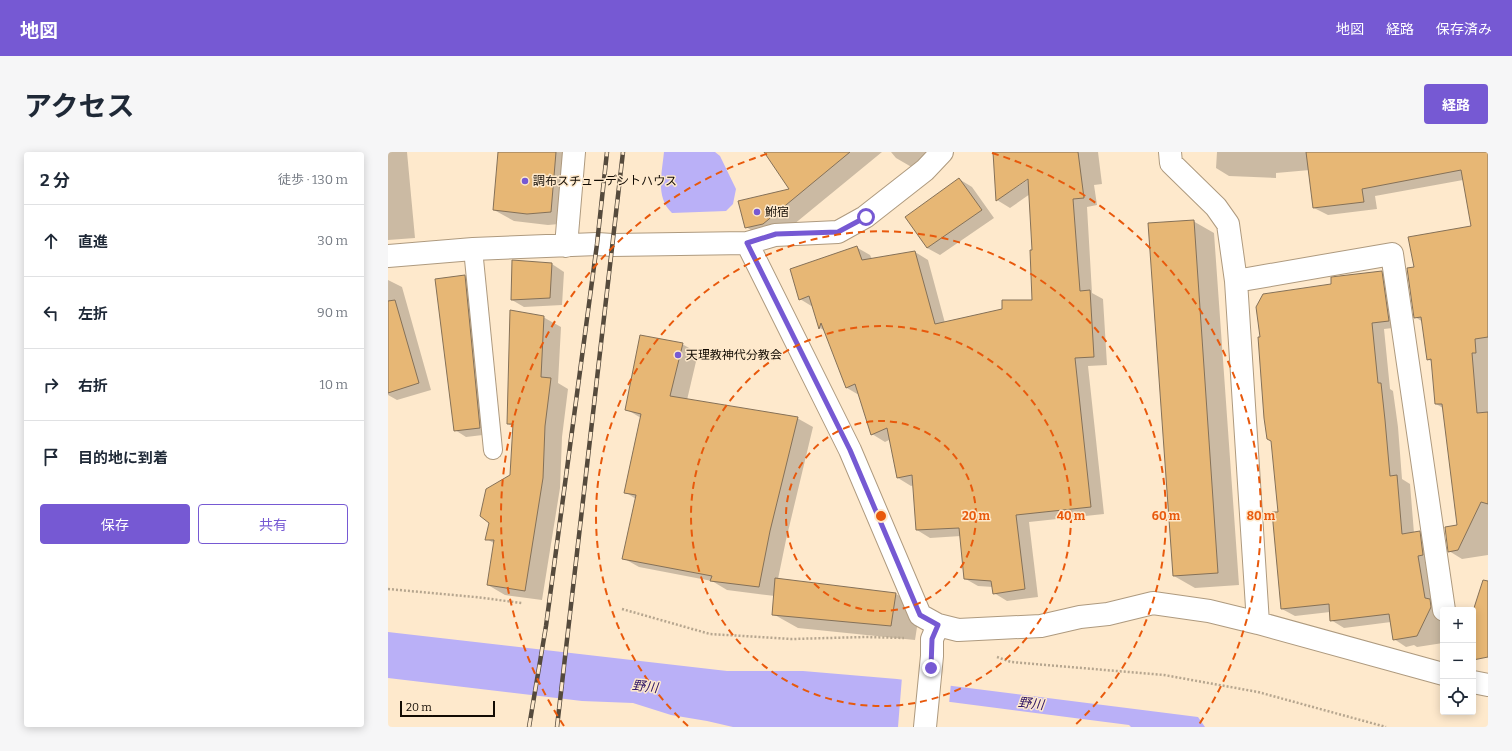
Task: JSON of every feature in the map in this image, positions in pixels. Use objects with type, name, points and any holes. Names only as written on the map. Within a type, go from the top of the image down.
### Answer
[{"type":"street","points":[[566,246],[574,152]]},
{"type":"street","points":[[388,256],[473,249],[597,244],[747,243],[776,234],[838,232],[866,217],[925,170],[942,152]]},
{"type":"street","points":[[1170,152],[1171,163],[1216,207],[1228,224],[1236,281],[1258,623]]},
{"type":"street","points":[[747,243],[850,450],[920,615],[935,632],[925,727]]},
{"type":"street","points":[[1236,281],[1392,254],[1444,607]]},
{"type":"street","points":[[935,632],[1041,626],[1080,617],[1108,614],[1153,603],[1209,611],[1440,673]]},
{"type":"street","points":[[1476,683],[1488,685]]},
{"type":"lane","points":[[473,249],[493,450]]},
{"type":"path","points":[[388,589],[522,603]]},
{"type":"path","points":[[622,609],[710,634],[792,639],[865,637],[935,632]]},
{"type":"path","points":[[991,654],[1011,662],[1164,675],[1258,692],[1386,727]]},
{"type":"water","points":[[664,152],[715,152],[720,156],[736,189],[733,204],[726,211],[672,213],[663,200],[661,192]]},
{"type":"water","name":"野川","points":[[388,632],[727,671],[803,671],[897,679],[1198,717],[1205,727],[1131,727],[1129,725],[935,700],[919,727],[733,727],[671,715],[633,703],[582,701],[388,678]]},
{"type":"pier","points":[[902,677],[951,683],[949,704],[935,702],[921,727],[898,727]]},
{"type":"building","name":"調布スチューデントハウス","points":[[498,152],[556,152],[551,212],[527,214],[493,210]]},
{"type":"building","points":[[764,152],[850,152],[763,224],[745,228],[738,201],[789,189]]},
{"type":"building","points":[[993,152],[1078,152],[1084,198],[1073,199],[1080,291],[1090,290],[1094,357],[1075,358],[1091,507],[1016,515],[1025,589],[993,594],[991,581],[964,579],[959,528],[916,530],[912,475],[897,478],[887,428],[871,435],[855,384],[846,388],[821,323],[819,329],[809,296],[799,300],[790,269],[857,246],[862,260],[915,251],[935,324],[1002,309],[1002,300],[1032,300],[1030,250],[1032,250],[1028,179],[996,201]]},
{"type":"building","points":[[1306,152],[1488,152],[1488,337],[1475,339],[1476,353],[1472,353],[1477,413],[1488,412],[1488,504],[1481,502],[1458,550],[1448,552],[1445,527],[1457,525],[1442,404],[1435,404],[1431,359],[1427,360],[1421,317],[1414,318],[1407,268],[1414,267],[1408,237],[1471,226],[1461,170],[1362,189],[1364,202],[1313,208]]},
{"type":"building","points":[[959,178],[982,210],[927,248],[905,217]]},
{"type":"building","points":[[1194,220],[1218,573],[1173,576],[1148,223]]},
{"type":"building","points":[[512,260],[552,263],[550,298],[511,300]]},
{"type":"building","points":[[1382,271],[1389,321],[1372,323],[1378,383],[1381,383],[1390,476],[1397,475],[1402,534],[1420,531],[1423,555],[1418,556],[1425,598],[1430,599],[1431,607],[1417,636],[1393,640],[1389,614],[1330,621],[1329,604],[1281,609],[1272,512],[1278,512],[1271,441],[1267,439],[1264,418],[1258,337],[1260,337],[1256,307],[1263,294],[1331,284],[1331,277]]},
{"type":"building","points":[[465,275],[480,428],[454,431],[435,279]]},
{"type":"building","points":[[395,300],[419,383],[388,393],[388,301]]},
{"type":"building","points":[[510,310],[544,316],[541,377],[551,378],[545,426],[543,478],[525,591],[487,585],[494,540],[485,540],[489,523],[480,516],[486,489],[510,475],[513,424],[507,424]]},
{"type":"building","points":[[640,335],[683,343],[670,396],[798,417],[770,531],[759,587],[710,581],[712,576],[622,559],[636,495],[624,493],[641,414],[625,410]]},
{"type":"building","points":[[775,578],[896,593],[891,626],[772,615]]},
{"type":"building","points":[[1483,580],[1488,581],[1488,657],[1476,659],[1476,607],[1474,607]]},
{"type":"railway","points":[[529,727],[546,626],[597,244],[607,152]]},
{"type":"railway","points":[[557,727],[623,152]]},
{"type":"place","name":"調布スチューデントハウス","points":[[525,181]]},
{"type":"place","name":"鮒宿","points":[[757,212]]},
{"type":"place","name":"天理教神代分教会","points":[[678,355]]},
{"type":"route","points":[[866,217],[838,232],[776,234],[747,243],[850,450],[920,615],[938,625],[932,639],[931,668]]}]
